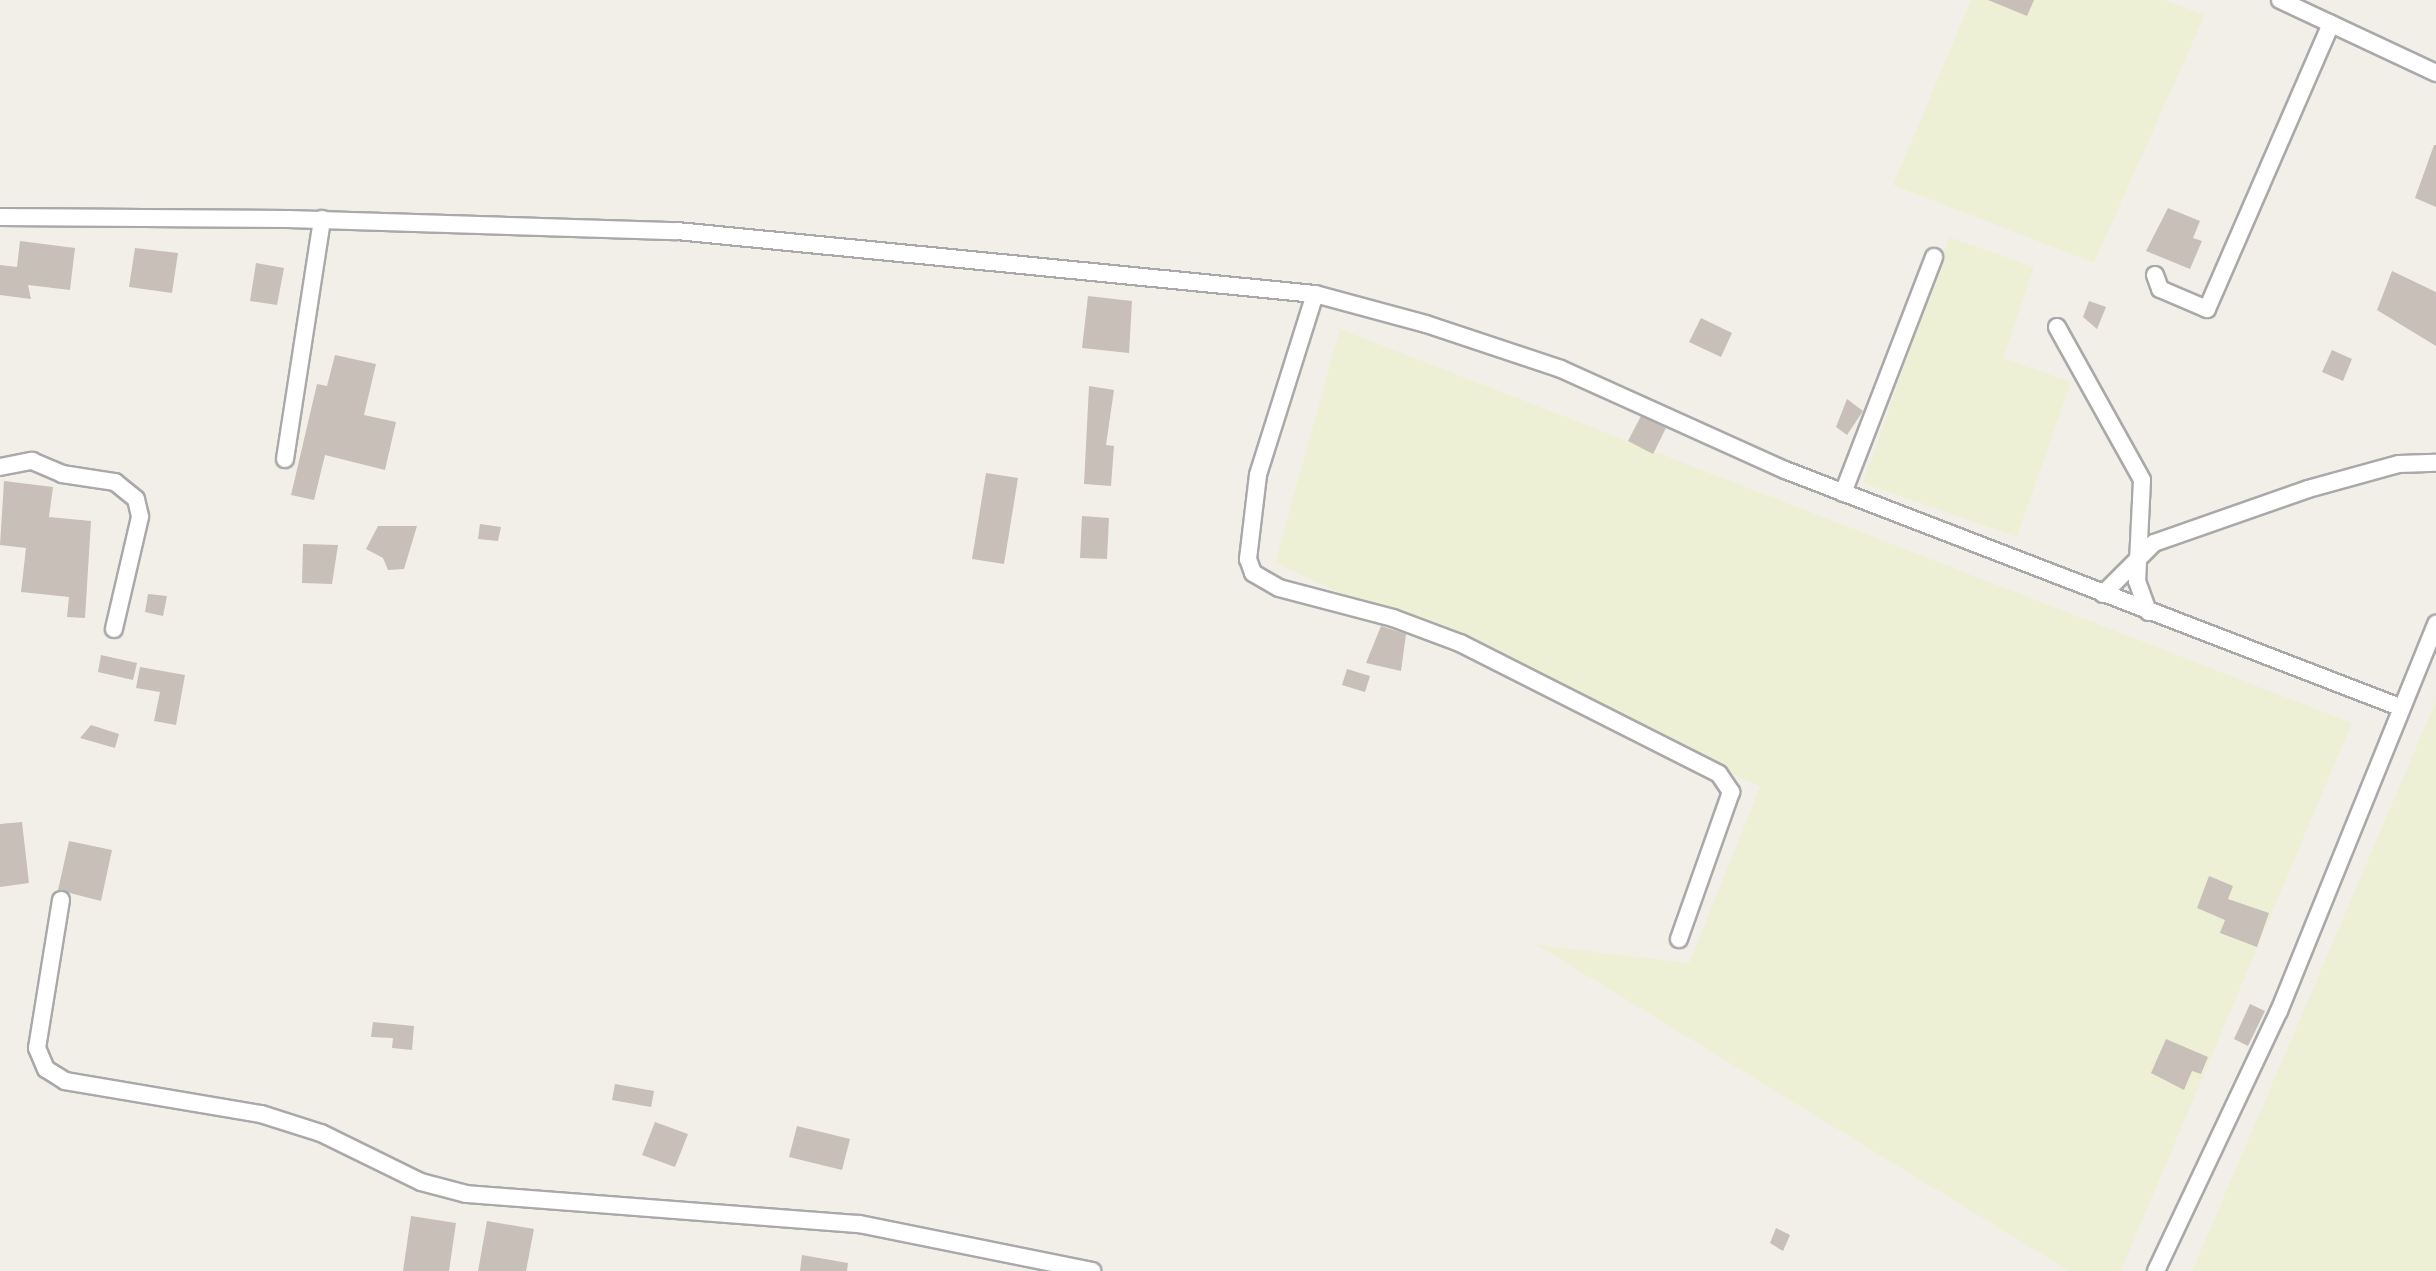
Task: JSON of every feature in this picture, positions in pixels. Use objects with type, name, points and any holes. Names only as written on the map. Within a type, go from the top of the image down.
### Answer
[{"type":"street","points":[[2280,0],[2436,73]]},
{"type":"street","points":[[2155,275],[2160,289],[2207,309],[2331,24]]},
{"type":"street","points":[[0,217],[321,219],[677,231],[1315,295],[1426,324],[1561,369],[1843,492],[2402,708]]},
{"type":"street","points":[[285,459],[321,219]]},
{"type":"street","points":[[1843,492],[1934,257]]},
{"type":"street","points":[[1315,295],[1258,475],[1248,559],[1253,573],[1279,587],[1393,618],[1460,643],[1719,774],[1731,792],[1679,939]]},
{"type":"street","points":[[2057,327],[2142,480],[2137,581],[2148,612]]},
{"type":"street","points":[[0,467],[32,460],[62,474],[115,482],[130,492],[140,517],[114,629]]},
{"type":"street","points":[[2103,594],[2137,556],[2154,543],[2308,489],[2399,464],[2436,463]]},
{"type":"street","points":[[2156,1271],[2279,1011],[2436,624]]},
{"type":"street","points":[[61,900],[37,1048],[46,1069],[65,1081],[261,1114],[321,1133],[421,1182],[466,1194],[859,1224],[1092,1271]]},
{"type":"green space","points":[[1971,0],[2165,0],[2205,15],[2094,263],[1893,185]]},
{"type":"green space","points":[[1949,237],[2034,267],[2003,358],[2071,382],[2017,537],[1863,483]]},
{"type":"green space","points":[[1340,329],[2352,723],[2121,1271],[2069,1271],[1537,945],[1689,963],[1760,787],[1275,563]]},
{"type":"green space","points":[[2436,701],[2436,1271],[2192,1271]]},
{"type":"building","points":[[1988,0],[2034,0],[2027,16]]},
{"type":"building","points":[[2436,145],[2436,207],[2415,198]]},
{"type":"building","points":[[2168,208],[2200,221],[2193,238],[2202,241],[2190,269],[2146,251]]},
{"type":"building","points":[[20,241],[75,248],[70,290],[28,285],[31,299],[0,295],[0,265],[17,267]]},
{"type":"building","points":[[135,248],[178,253],[172,293],[129,287]]},
{"type":"building","points":[[256,263],[284,268],[277,305],[250,301]]},
{"type":"building","points":[[2392,271],[2436,292],[2436,346],[2377,310]]},
{"type":"building","points":[[1088,296],[1132,301],[1129,353],[1082,348]]},
{"type":"building","points":[[2089,301],[2106,307],[2097,329],[2083,317]]},
{"type":"building","points":[[1701,318],[1732,333],[1721,357],[1689,342]]},
{"type":"building","points":[[2332,350],[2352,359],[2343,381],[2322,372]]},
{"type":"building","points":[[335,355],[376,364],[364,415],[396,422],[385,470],[325,455],[314,500],[291,495],[317,384],[327,386]]},
{"type":"building","points":[[1089,386],[1114,390],[1106,445],[1114,446],[1111,486],[1084,484]]},
{"type":"building","points":[[1847,399],[1863,411],[1847,435],[1836,427]]},
{"type":"building","points":[[1641,416],[1666,428],[1653,454],[1628,441]]},
{"type":"building","points":[[986,473],[1018,478],[1004,564],[972,559]]},
{"type":"building","points":[[4,481],[53,487],[49,517],[91,521],[85,618],[67,617],[69,597],[21,592],[26,548],[0,545]]},
{"type":"building","points":[[1082,516],[1109,518],[1107,559],[1080,558]]},
{"type":"building","points":[[480,524],[501,527],[498,541],[478,539]]},
{"type":"building","points":[[378,526],[417,526],[404,569],[388,570],[383,558],[366,549]]},
{"type":"building","points":[[303,544],[338,545],[332,584],[302,583]]},
{"type":"building","points":[[148,594],[167,596],[163,616],[145,612]]},
{"type":"building","points":[[1381,626],[1406,634],[1401,671],[1366,663]]},
{"type":"building","points":[[101,655],[137,663],[133,680],[98,672]]},
{"type":"building","points":[[140,667],[185,675],[176,725],[154,721],[160,692],[136,688]]},
{"type":"building","points":[[1347,669],[1370,676],[1365,692],[1342,685]]},
{"type":"building","points":[[91,725],[119,734],[115,748],[80,738]]},
{"type":"building","points":[[22,822],[29,883],[0,887],[0,824]]},
{"type":"building","points":[[69,841],[112,850],[101,901],[58,890]]},
{"type":"building","points":[[2209,876],[2233,886],[2228,899],[2269,913],[2257,947],[2220,933],[2225,920],[2197,908]]},
{"type":"building","points":[[2250,1004],[2265,1011],[2248,1046],[2234,1039]]},
{"type":"building","points":[[373,1022],[414,1026],[412,1050],[392,1048],[393,1038],[371,1037]]},
{"type":"building","points":[[2166,1039],[2208,1057],[2201,1074],[2192,1071],[2184,1090],[2151,1073]]},
{"type":"building","points":[[615,1084],[654,1091],[651,1107],[612,1100]]},
{"type":"building","points":[[655,1122],[688,1134],[675,1167],[642,1155]]},
{"type":"building","points":[[797,1126],[850,1139],[842,1170],[789,1157]]},
{"type":"building","points":[[411,1216],[456,1223],[449,1271],[403,1271]]},
{"type":"building","points":[[487,1221],[534,1229],[526,1271],[478,1271]]},
{"type":"building","points":[[1776,1228],[1790,1235],[1783,1251],[1770,1243]]},
{"type":"building","points":[[802,1255],[848,1263],[847,1271],[800,1271]]}]
